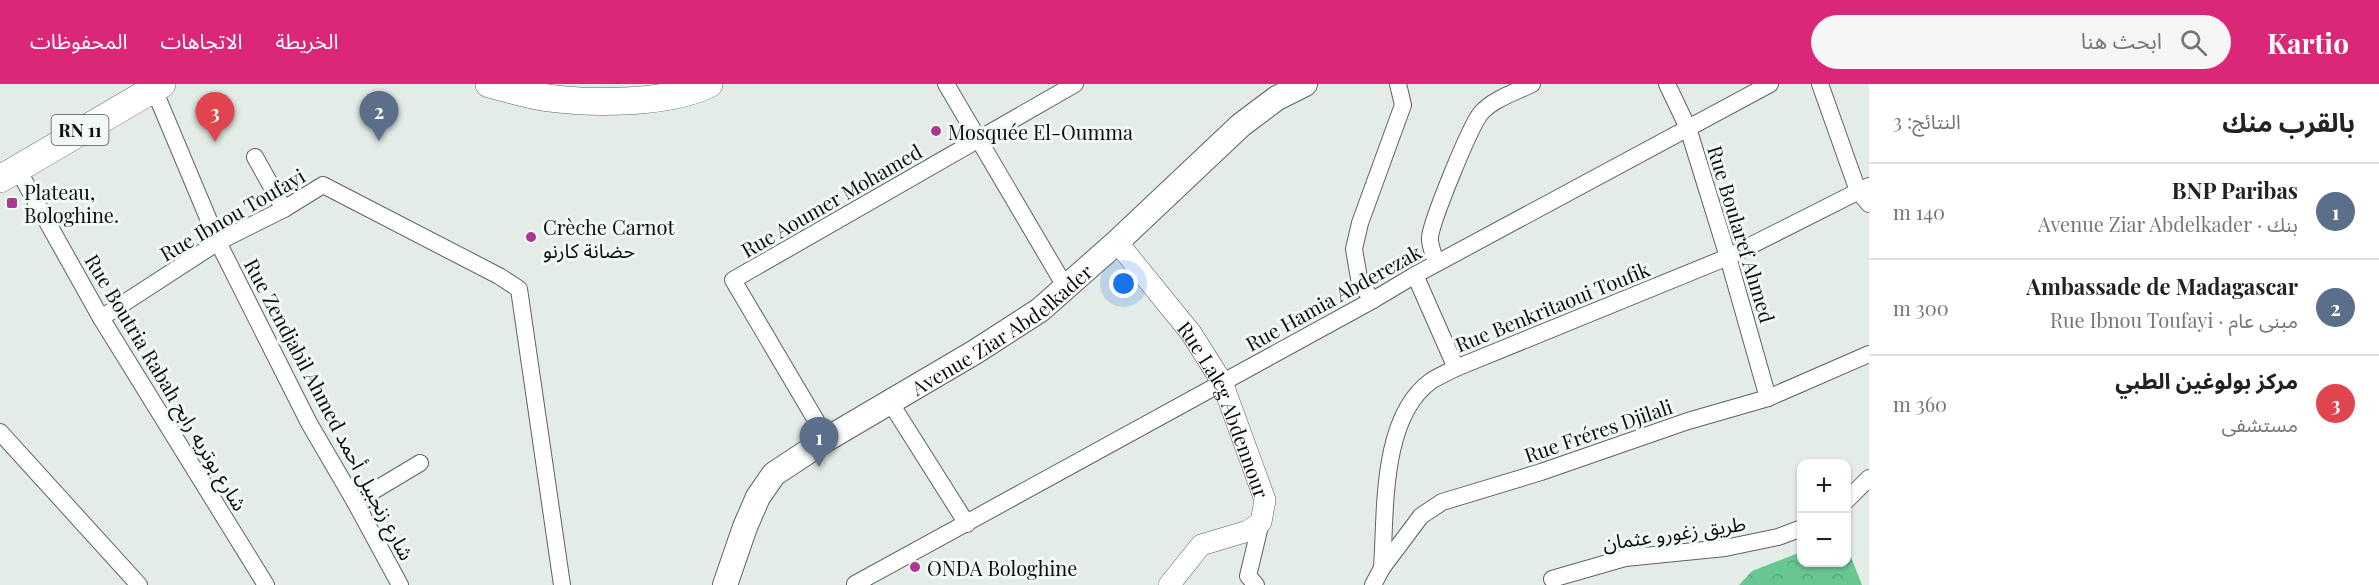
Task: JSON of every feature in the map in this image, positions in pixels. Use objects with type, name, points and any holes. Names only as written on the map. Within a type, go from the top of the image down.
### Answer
[{"type":"main road","points":[[489,84],[548,98],[614,102],[700,88]]},
{"type":"main road","name":"Avenue Ziar Abdelkader","points":[[725,585],[749,517],[758,497],[774,474],[827,439],[1021,322],[1066,288],[1241,125],[1277,98],[1305,84]]},
{"type":"main road","name":"RN 11","points":[[8,174],[157,86]]},
{"type":"street","points":[[946,84],[1066,288]]},
{"type":"street","name":"Rue Aoumer Mohamed","points":[[827,439],[733,280],[1075,84]]},
{"type":"street","points":[[1373,300],[1360,284],[1354,249],[1360,223],[1403,105],[1398,84]]},
{"type":"street","points":[[1436,263],[1430,238],[1455,169],[1481,113],[1500,99],[1532,84]]},
{"type":"street","name":"Rue Boularef Ahmed","points":[[1666,84],[1688,128],[1728,257],[1767,398]]},
{"type":"street","name":"Rue Hamia Abderezak","points":[[855,584],[1373,300],[1436,263],[1770,84]]},
{"type":"street","points":[[1820,84],[1866,194]]},
{"type":"street","name":"Rue Zendjabil Ahmed شارع زنجبيل أحمد","points":[[157,86],[218,242],[309,423],[400,585]]},
{"type":"street","points":[[255,157],[284,209]]},
{"type":"street","name":"Rue Boutria Rabah شارع بوتريه رابح","points":[[8,174],[101,318],[266,585]]},
{"type":"street","name":"Rue Ibnou Toufayi","points":[[101,318],[218,242],[284,209],[323,185],[499,276],[519,290],[562,585]]},
{"type":"street","name":"Rue Benkritaoui Toufik","points":[[1382,568],[1388,467],[1398,430],[1410,403],[1431,381],[1456,368],[1728,257],[1866,194]]},
{"type":"street","name":"Rue Laleg Abdennour","points":[[1117,242],[1191,333],[1222,382],[1265,500],[1261,522],[1248,531],[1201,545],[1169,585]]},
{"type":"street","points":[[1415,275],[1456,368]]},
{"type":"street","name":"Rue Fréres Djilali","points":[[1373,585],[1382,568],[1422,516],[1442,502],[1541,472],[1688,421],[1767,398],[1869,354]]},
{"type":"street","points":[[890,402],[967,524]]},
{"type":"street","points":[[0,432],[139,585]]},
{"type":"street","points":[[355,502],[420,463]]},
{"type":"street","points":[[1851,496],[1869,478]]},
{"type":"street","points":[[1256,585],[1248,576],[1261,522]]},
{"type":"street","name":"طريق زغورو عثمان","points":[[1552,579],[1625,558],[1725,548],[1778,537],[1797,530]]},
{"type":"green space","points":[[1797,554],[1797,567],[1851,567],[1851,557],[1862,585],[1739,585],[1752,571]]},
{"type":"place","name":"Mosquée El-Oumma","points":[[936,131]]},
{"type":"place","name":"Ambassade de Madagascar","points":[[379,141]]},
{"type":"place","name":"مركز بولوغين الطبي","points":[[215,142]]},
{"type":"place","name":"Plateau, Bologhine.","points":[[12,203]]},
{"type":"place","name":"Crèche Carnot حضانة كارنو","points":[[531,237]]},
{"type":"place","name":"BNP Paribas","points":[[819,467]]},
{"type":"place","name":"ONDA Bologhine","points":[[915,567]]}]
